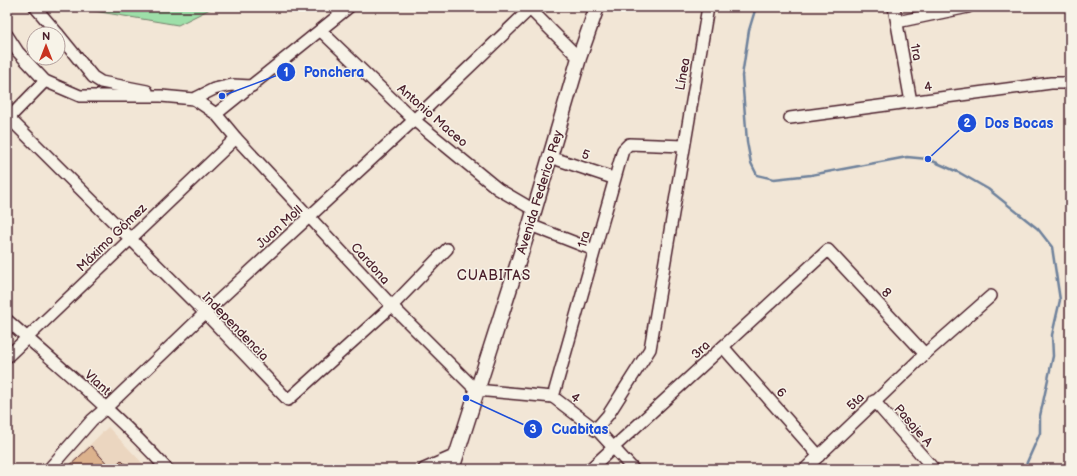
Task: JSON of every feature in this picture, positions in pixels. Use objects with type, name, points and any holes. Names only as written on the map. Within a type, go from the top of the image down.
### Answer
[{"type":"main road","name":"Avenida Federico Rey","points":[[452,469],[530,225],[579,58],[597,7]]},
{"type":"street","points":[[34,7],[51,26]]},
{"type":"street","points":[[216,114],[349,7]]},
{"type":"street","name":"Línea","points":[[595,430],[608,415],[650,349],[708,7]]},
{"type":"street","name":"1ra","points":[[894,7],[911,102]]},
{"type":"street","points":[[897,22],[968,7]]},
{"type":"street","points":[[530,8],[579,58]]},
{"type":"street","name":"Juan Moll","points":[[49,469],[92,420],[205,313],[414,120],[530,8]]},
{"type":"street","name":"Antonio Maceo","points":[[321,31],[414,120],[498,189],[534,210]]},
{"type":"street","points":[[7,35],[18,52],[46,81],[80,96],[161,96],[194,99],[214,89],[232,85],[252,86]]},
{"type":"street","points":[[66,44],[86,69],[100,82],[149,91],[161,96]]},
{"type":"street","points":[[8,118],[46,81]]},
{"type":"street","name":"4","points":[[790,118],[1051,83],[1070,83]]},
{"type":"street","name":"Cardona","points":[[194,99],[216,114],[236,138],[392,306],[476,390]]},
{"type":"street","name":"Independencia","points":[[8,118],[205,313],[288,400],[392,306],[447,249]]},
{"type":"street","name":"Máximo Gómez","points":[[7,357],[236,138]]},
{"type":"street","name":"1ra","points":[[553,397],[613,178],[623,150],[629,144],[684,146]]},
{"type":"street","name":"5","points":[[550,156],[613,178]]},
{"type":"street","points":[[530,225],[594,250]]},
{"type":"street","name":"3ra","points":[[590,469],[828,250]]},
{"type":"street","name":"8","points":[[828,250],[925,354]]},
{"type":"street","name":"5ta","points":[[805,469],[874,401],[991,296]]},
{"type":"street","name":"Vlant","points":[[7,320],[142,441],[167,469]]},
{"type":"street","name":"6","points":[[723,347],[819,456]]},
{"type":"street","points":[[476,390],[553,397]]},
{"type":"street","name":"4","points":[[553,397],[595,430],[633,469]]},
{"type":"street","name":"Pasaje A","points":[[874,401],[932,467]]},
{"type":"street","points":[[424,469],[456,455]]},
{"type":"shaded area","points":[[108,427],[148,469],[65,469]]},
{"type":"green space","points":[[70,7],[214,7],[178,25]]},
{"type":"building","points":[[91,446],[112,469],[66,469]]},
{"type":"building","points":[[121,460],[130,469],[112,469]]},
{"type":"waterway","points":[[756,7],[749,30],[742,76],[747,142],[751,163],[757,175],[774,179],[811,175],[907,157],[928,159],[960,173],[988,189],[1038,229],[1052,247],[1060,300],[1052,335],[1053,356],[1040,416],[1040,433],[1024,469]]},
{"type":"place","name":"Ponchera","points":[[222,96]]},
{"type":"place","name":"Dos Bocas","points":[[928,159]]},
{"type":"place","name":"Cuabitas","points":[[466,398]]},
{"type":"district","name":"CUABITAS","points":[[494,275]]}]
